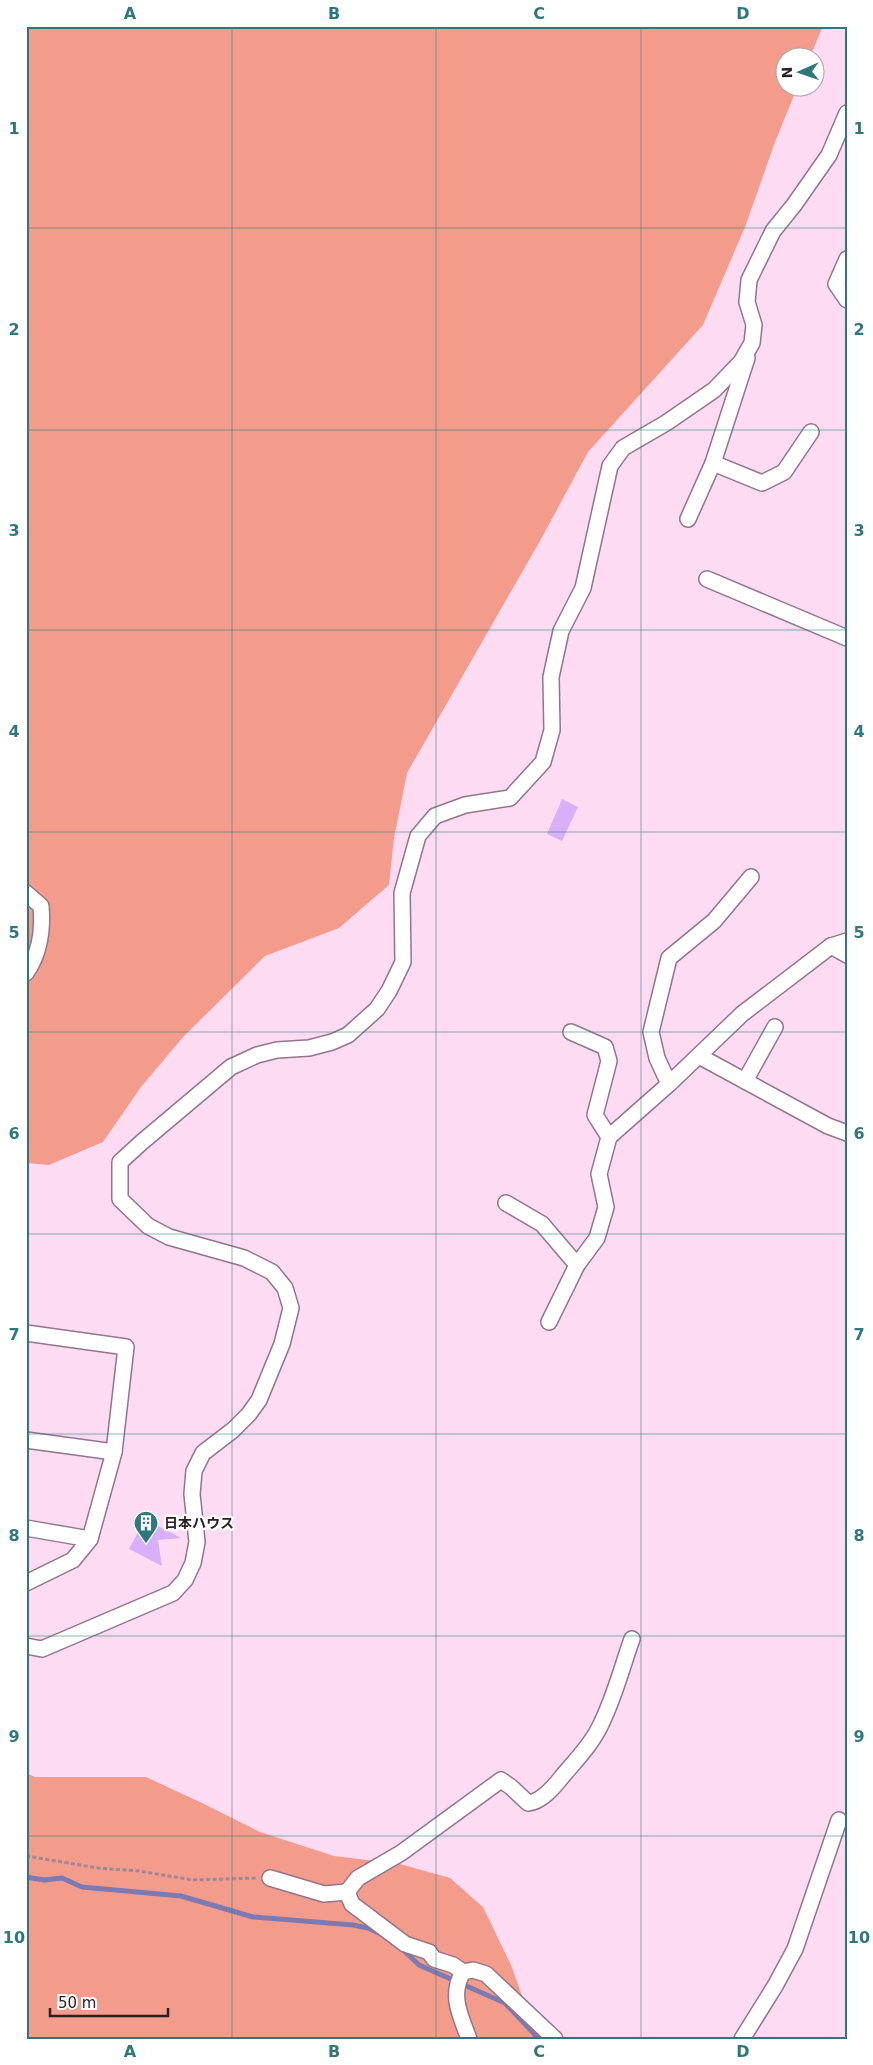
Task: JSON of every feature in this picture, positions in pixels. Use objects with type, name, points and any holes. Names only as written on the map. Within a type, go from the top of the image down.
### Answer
[{"type":"street","points":[[688,519],[713,463],[752,343],[754,325],[747,302],[749,280],[773,230],[794,205],[829,155],[847,112]]},
{"type":"street","points":[[847,259],[836,284],[847,300]]},
{"type":"street","points":[[26,1646],[42,1648],[141,1608],[174,1593],[185,1580],[193,1563],[197,1542],[192,1494],[194,1471],[203,1453],[233,1430],[259,1400],[282,1344],[291,1308],[285,1288],[272,1272],[244,1258],[169,1236],[148,1226],[120,1199],[120,1162],[231,1067],[257,1055],[277,1050],[309,1048],[332,1042],[348,1035],[377,1009],[389,992],[403,962],[402,893],[418,836],[435,816],[465,805],[510,798],[543,762],[552,730],[551,678],[561,631],[584,588],[596,522],[610,466],[623,448],[666,423],[714,390],[741,362],[752,343]]},
{"type":"street","points":[[713,463],[762,483],[784,472],[811,432]]},
{"type":"street","points":[[707,579],[847,638]]},
{"type":"street","points":[[669,1084],[657,1058],[651,1032],[669,958],[714,921],[751,878]]},
{"type":"street","points":[[26,893],[41,906],[43,924],[39,943],[26,973]]},
{"type":"street","points":[[549,1322],[577,1265],[597,1238],[606,1207],[599,1174],[609,1137],[669,1084],[742,1014],[831,946],[847,942]]},
{"type":"street","points":[[831,946],[847,955]]},
{"type":"street","points":[[745,1081],[774,1028]]},
{"type":"street","points":[[570,1032],[605,1047],[608,1061],[595,1115],[609,1137]]},
{"type":"street","points":[[699,1056],[828,1126],[847,1133]]},
{"type":"street","points":[[506,1203],[542,1224],[577,1265]]},
{"type":"street","points":[[26,1333],[126,1347],[114,1452],[90,1539],[74,1560],[26,1582]]},
{"type":"street","points":[[26,1440],[114,1452]]},
{"type":"street","points":[[26,1528],[90,1539]]},
{"type":"street","points":[[270,1878],[324,1894],[347,1892],[358,1878],[400,1853],[501,1780],[528,1803],[536,1803],[556,1784],[602,1724],[620,1679],[632,1639]]},
{"type":"street","points":[[742,2039],[775,1986],[795,1949],[839,1820]]},
{"type":"street","points":[[347,1892],[352,1904],[405,1944],[429,1952],[434,1959],[453,1965],[463,1972],[473,1970],[486,1974],[555,2039]]},
{"type":"street","points":[[463,1972],[456,1990],[458,2008],[470,2039]]},
{"type":"path","points":[[26,1856],[98,1868],[139,1871],[193,1880],[270,1878]]},
{"type":"shaded area","points":[[26,26],[823,26],[814,48],[776,48],[776,98],[793,98],[745,227],[703,325],[588,452],[540,541],[407,773],[394,838],[389,885],[339,928],[265,956],[184,1036],[141,1087],[103,1142],[49,1165],[26,1163]]},
{"type":"shaded area","points":[[26,1773],[35,1777],[146,1777],[260,1832],[334,1856],[400,1864],[450,1878],[483,1907],[511,1965],[536,2034],[536,2039],[26,2039]]},
{"type":"building","points":[[562,799],[578,807],[562,841],[547,834]]},
{"type":"building","name":"日本ハウス","points":[[145,1519],[181,1538],[158,1540],[162,1566],[129,1549]]},
{"type":"waterway","points":[[26,1877],[44,1880],[62,1878],[82,1887],[181,1896],[253,1917],[353,1925],[368,1928],[383,1935]]},
{"type":"waterway","points":[[400,1947],[419,1965],[505,2003],[539,2039]]},
{"type":"place","name":"日本ハウス","points":[[146,1544]]}]
